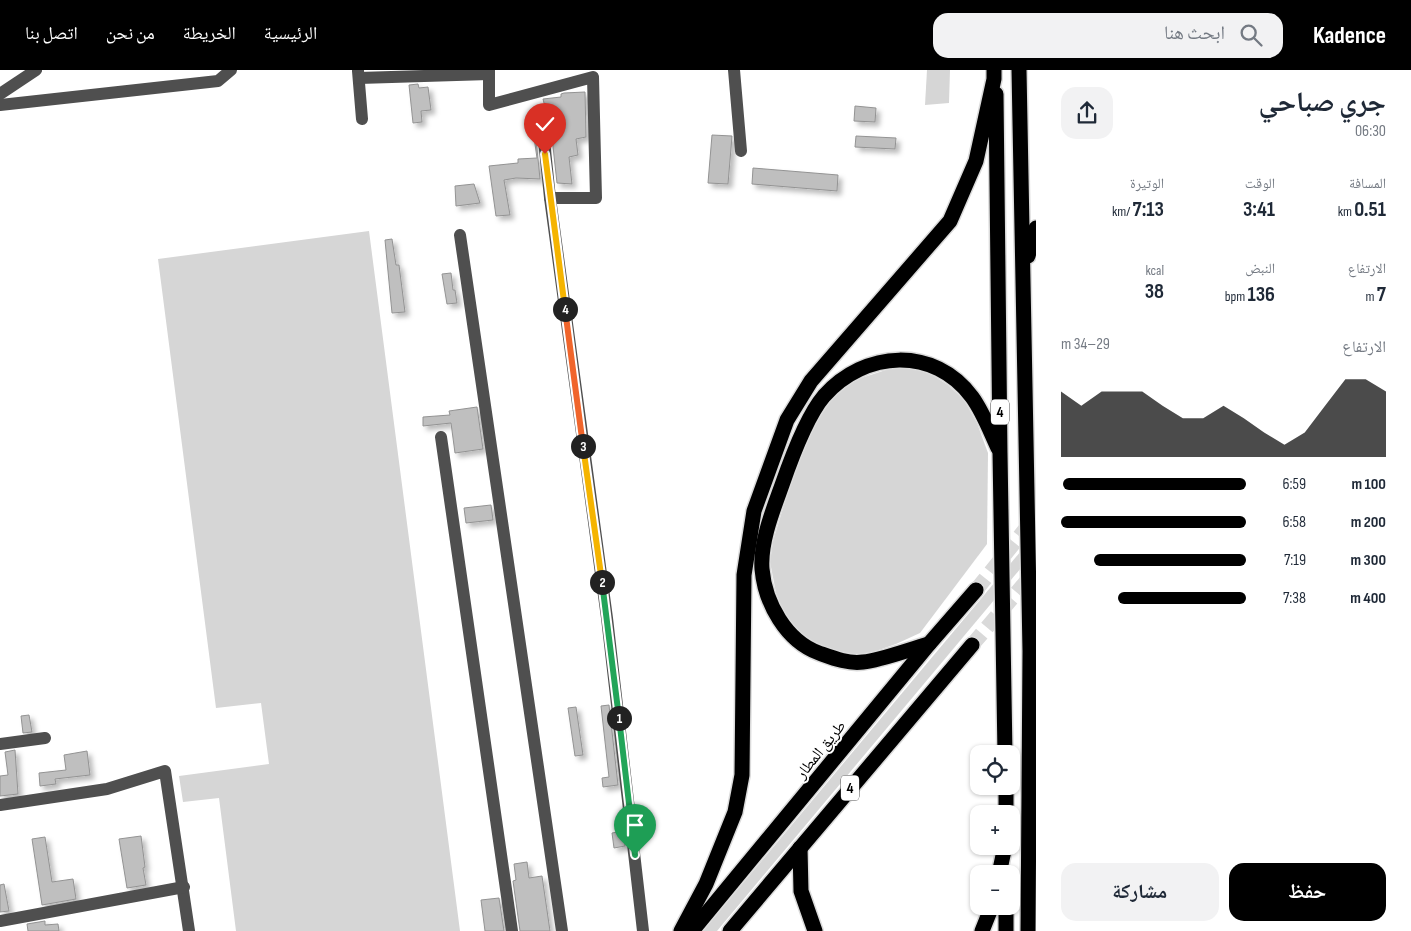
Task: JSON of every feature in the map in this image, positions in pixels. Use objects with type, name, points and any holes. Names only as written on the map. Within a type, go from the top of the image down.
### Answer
[{"type":"highway","name":"4","points":[[995,70],[1005,745]]},
{"type":"highway","points":[[681,931],[706,884],[735,812],[742,775],[744,575],[754,511],[787,420],[811,382],[950,221],[976,161],[995,70]]},
{"type":"highway","name":"4","points":[[1019,70],[1030,651],[1028,931]]},
{"type":"highway","points":[[1024,272],[1036,228]]},
{"type":"highway","points":[[929,644],[863,662],[840,660],[811,650],[798,641],[777,617],[770,602],[762,568],[765,541],[772,513],[791,459],[814,411],[836,384],[869,366],[887,360],[923,362],[948,374],[972,398],[1000,453]]},
{"type":"highway","name":"طريق المطار","points":[[692,931],[929,644],[976,590]]},
{"type":"highway","name":"4","points":[[730,931],[972,645]]},
{"type":"highway","points":[[1030,651],[1036,673]]},
{"type":"highway","points":[[800,848],[801,891],[815,931]]},
{"type":"highway","points":[[982,931],[988,915]]},
{"type":"highway","points":[[1006,915],[1006,931]]},
{"type":"street","points":[[0,94],[36,70]]},
{"type":"street","points":[[0,105],[218,80],[231,70]]},
{"type":"street","points":[[734,70],[740,151]]},
{"type":"street","points":[[362,119],[359,74],[489,72],[489,105],[593,77],[596,198],[550,198]]},
{"type":"street","points":[[541,111],[550,198],[607,618],[643,931]]},
{"type":"street","points":[[460,236],[562,931]]},
{"type":"street","points":[[441,437],[512,931]]},
{"type":"street","points":[[0,744],[45,738]]},
{"type":"street","points":[[0,805],[107,790],[165,771],[184,886],[189,931]]},
{"type":"street","points":[[0,921],[184,886]]},
{"type":"shaded area","points":[[927,70],[950,70],[949,103],[925,105]]},
{"type":"shaded area","points":[[369,231],[460,931],[236,931],[219,798],[183,802],[179,776],[269,764],[261,703],[216,708],[158,259]]},
{"type":"shaded area","points":[[895,367],[918,368],[948,385],[964,400],[977,423],[988,453],[987,544],[920,633],[873,652],[851,655],[832,652],[815,645],[785,616],[776,593],[770,562],[773,541],[797,462],[810,431],[830,402],[849,382]]},
{"type":"shaded area","points":[[1036,533],[1036,550],[717,931],[703,931]]},
{"type":"building","points":[[418,84],[419,88],[428,87],[431,110],[421,111],[422,122],[413,123],[409,85]]},
{"type":"building","points":[[585,92],[586,137],[576,139],[578,155],[569,157],[572,184],[557,183],[549,110],[543,99],[561,97],[561,94],[564,93]]},
{"type":"building","points":[[855,106],[876,108],[875,122],[854,121]]},
{"type":"building","points":[[533,109],[540,179],[516,178],[504,180],[510,215],[496,216],[489,166],[518,163],[518,159],[537,158],[530,110]]},
{"type":"building","points":[[712,135],[732,136],[728,184],[708,183]]},
{"type":"building","points":[[856,136],[896,138],[895,149],[855,147]]},
{"type":"building","points":[[753,168],[838,175],[837,191],[752,184]]},
{"type":"building","points":[[474,184],[480,203],[456,206],[455,186]]},
{"type":"building","points":[[392,239],[396,265],[399,265],[405,312],[392,313],[385,240]]},
{"type":"building","points":[[451,273],[457,303],[447,304],[442,274]]},
{"type":"building","points":[[477,407],[483,449],[455,453],[451,423],[423,426],[423,417],[450,415],[449,411]]},
{"type":"building","points":[[491,505],[493,520],[466,523],[464,508]]},
{"type":"building","points":[[609,705],[618,785],[603,787],[602,778],[609,777],[601,706]]},
{"type":"building","points":[[576,707],[583,755],[575,756],[568,708]]},
{"type":"building","points":[[29,715],[32,732],[23,733],[21,716]]},
{"type":"building","points":[[15,750],[18,794],[0,796],[0,776],[8,775],[5,752]]},
{"type":"building","points":[[87,751],[90,775],[55,779],[56,784],[40,786],[39,773],[66,770],[64,755]]},
{"type":"building","points":[[623,831],[625,846],[614,848],[612,833]]},
{"type":"building","points":[[141,836],[146,885],[127,888],[119,839]]},
{"type":"building","points":[[45,837],[52,882],[73,879],[76,899],[42,905],[32,839]]},
{"type":"building","points":[[527,862],[529,878],[542,876],[550,931],[520,931],[513,881],[516,880],[514,864]]},
{"type":"building","points":[[4,884],[9,911],[0,912],[0,885]]},
{"type":"building","points":[[499,898],[504,931],[485,931],[481,900]]},
{"type":"building","points":[[45,921],[45,925],[58,924],[59,931],[28,931],[27,924]]},
{"type":"tunnel","points":[[976,590],[1036,516]]},
{"type":"tunnel","points":[[972,645],[1036,570]]},
{"type":"route","points":[[545,154],[607,618],[635,855]]}]
